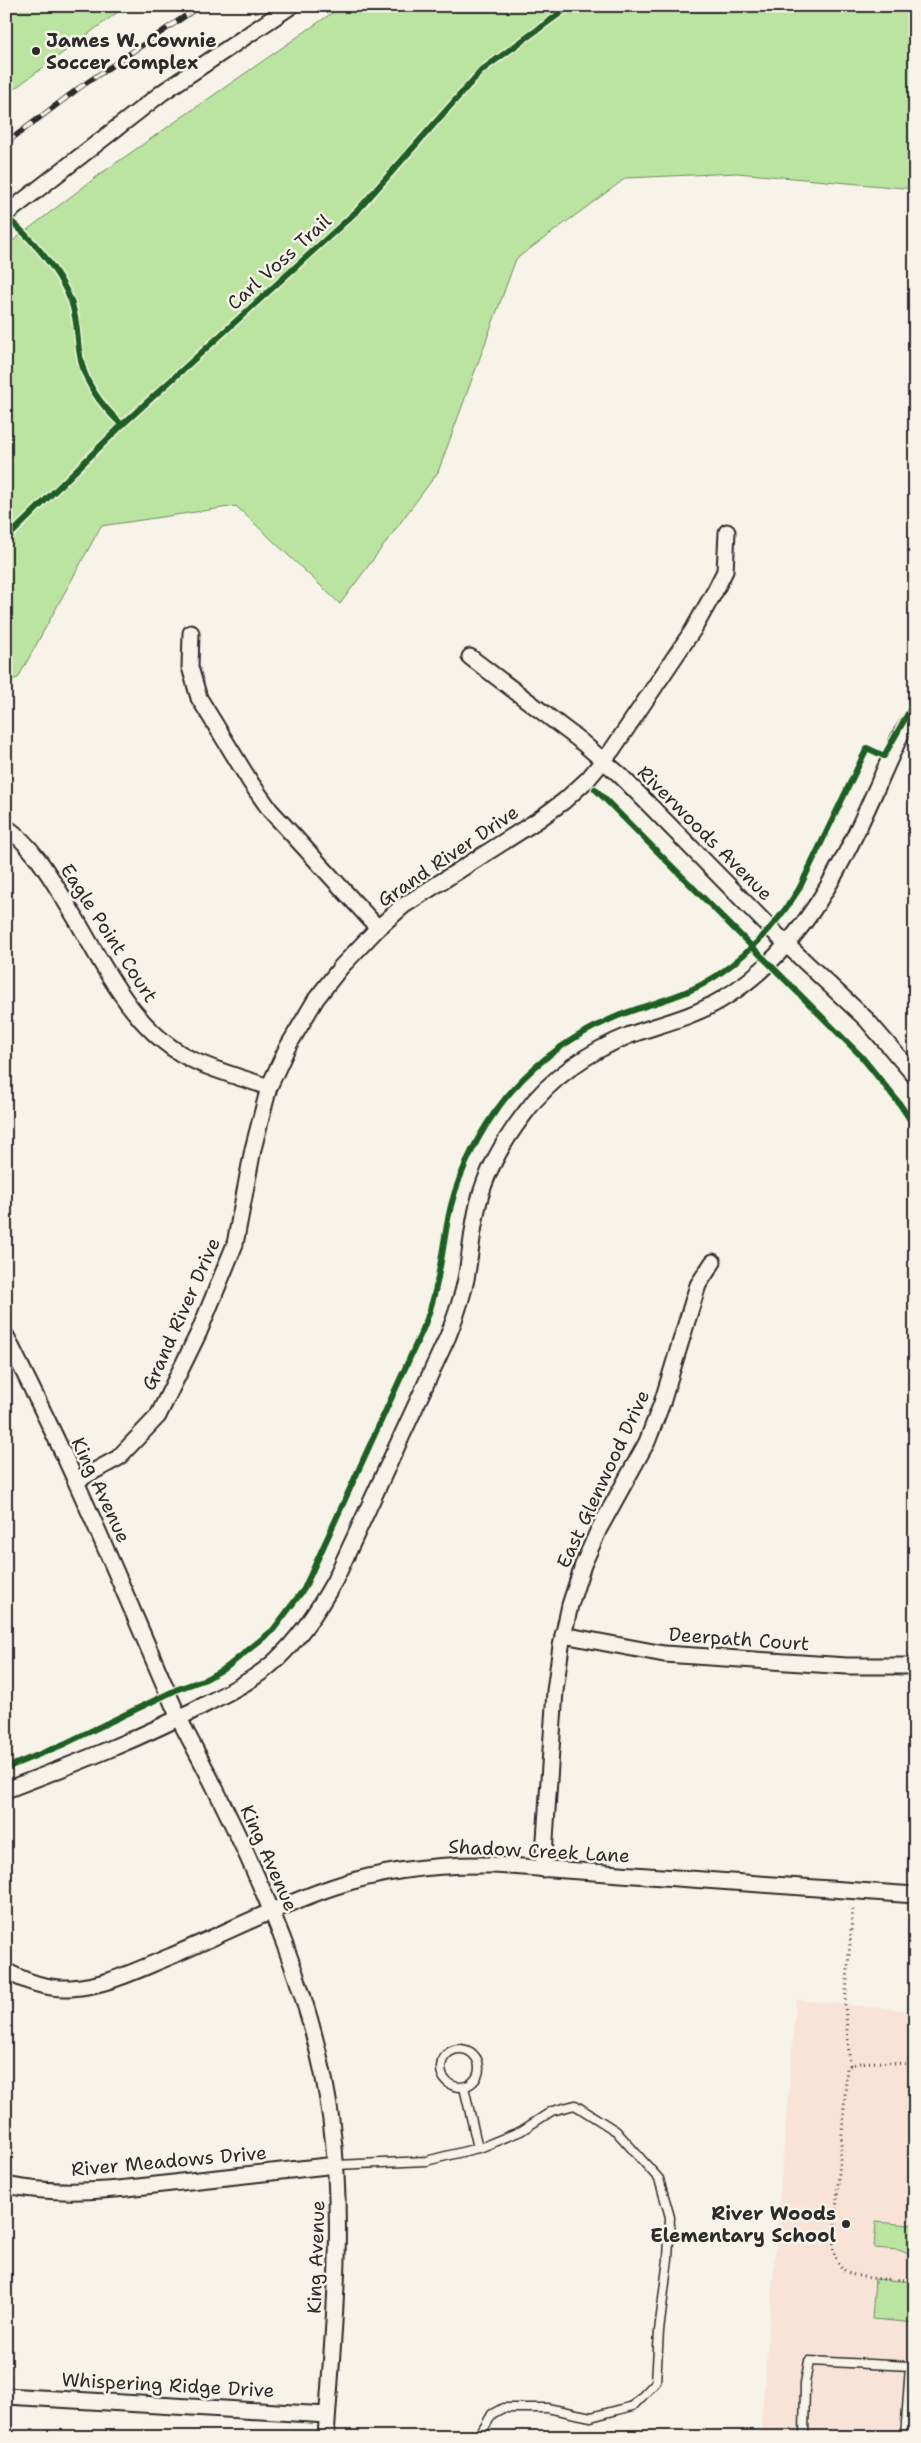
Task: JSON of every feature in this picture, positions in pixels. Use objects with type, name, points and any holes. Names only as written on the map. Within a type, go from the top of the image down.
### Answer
[{"type":"street","points":[[6,214],[163,92],[291,6]]},
{"type":"street","name":"Grand River Drive","points":[[76,1481],[118,1458],[158,1416],[199,1332],[235,1244],[253,1149],[269,1088],[287,1048],[316,999],[340,967],[378,928],[403,906],[538,820],[564,801],[588,779],[604,760],[693,630],[715,591],[725,571],[727,532]]},
{"type":"street","points":[[191,632],[190,667],[199,698],[251,783],[279,820],[378,928]]},
{"type":"street","name":"Riverwoods Avenue","points":[[470,657],[604,760],[787,945],[866,1019],[915,1076]]},
{"type":"street","points":[[6,1790],[79,1762],[179,1718],[246,1682],[273,1663],[298,1638],[318,1612],[335,1580],[448,1336],[458,1310],[466,1280],[472,1230],[479,1199],[499,1153],[526,1111],[548,1087],[593,1054],[630,1035],[691,1015],[719,1001],[743,984],[787,945],[811,916],[827,891],[900,736],[915,712]]},
{"type":"street","name":"Eagle Point Court","points":[[6,827],[24,839],[65,900],[128,1006],[158,1037],[196,1062],[269,1088]]},
{"type":"street","name":"East Glenwood Drive","points":[[544,1869],[555,1691],[563,1635],[584,1565],[599,1529],[647,1442],[662,1403],[698,1286],[714,1262]]},
{"type":"street","name":"King Avenue","points":[[6,1336],[76,1481],[179,1718],[213,1783],[273,1912],[293,1962],[313,2030],[331,2119],[336,2165],[339,2230],[326,2437]]},
{"type":"street","name":"Deerpath Court","points":[[563,1635],[664,1654],[847,1666],[915,1666]]},
{"type":"street","name":"Shadow Creek Lane","points":[[6,1971],[28,1983],[71,1988],[113,1980],[332,1887],[373,1875],[413,1868],[458,1865],[544,1869],[915,1895]]},
{"type":"street","name":"River Meadows Drive","points":[[6,2185],[27,2189],[70,2191],[119,2189],[336,2165]]},
{"type":"street","name":"Whispering Ridge Drive","points":[[6,2396],[327,2415]]},
{"type":"lane","points":[[456,2049],[462,2049],[474,2054],[479,2066],[477,2078],[464,2087],[449,2084],[442,2074],[442,2061],[445,2056],[456,2049]]},
{"type":"lane","points":[[464,2087],[478,2148]]},
{"type":"lane","points":[[336,2165],[426,2161],[478,2148],[521,2131],[552,2111],[575,2105],[616,2131],[659,2179],[670,2217],[656,2382],[633,2406],[591,2417],[547,2408],[503,2408],[492,2414],[479,2437]]},
{"type":"lane","points":[[804,2437],[805,2383],[809,2361],[910,2366],[905,2437]]},
{"type":"path","points":[[854,1890],[845,2005],[850,2065],[846,2072],[833,2251],[843,2268],[851,2273],[862,2276],[915,2280]]},
{"type":"path","points":[[850,2065],[860,2063],[915,2064]]},
{"type":"shaded area","name":"River Woods Elementary School","points":[[796,2000],[915,2011],[915,2437],[760,2437]]},
{"type":"green space","name":"James W. Cownie Soccer Complex","points":[[6,6],[126,6],[6,95]]},
{"type":"green space","points":[[342,6],[915,6],[915,189],[737,173],[626,178],[516,259],[438,472],[340,604],[236,506],[101,526],[18,678],[6,682],[6,246],[103,172]]},
{"type":"green space","points":[[915,2221],[915,2257],[899,2250],[874,2248],[876,2222],[910,2225]]},
{"type":"green space","points":[[875,2279],[915,2282],[915,2323],[872,2319]]},
{"type":"railway","points":[[6,143],[79,88],[200,6]]},
{"type":"cycle path","name":"Carl Voss Trail","points":[[6,539],[122,425],[358,210],[482,70],[570,6]]},
{"type":"cycle path","points":[[6,217],[44,255],[66,289],[76,319],[79,350],[84,372],[94,392],[122,425]]},
{"type":"cycle path","points":[[6,1768],[62,1745],[178,1689],[206,1679],[227,1667],[273,1630],[304,1589],[423,1329],[436,1288],[455,1191],[472,1150],[495,1112],[506,1097],[532,1070],[562,1046],[611,1019],[692,990],[731,965],[757,942],[769,930],[799,889],[867,748],[884,756],[915,701]]},
{"type":"cycle path","points":[[595,789],[861,1056],[899,1103],[915,1127]]},
{"type":"place","name":"James W. Cownie Soccer Complex","points":[[36,51]]},
{"type":"place","name":"River Woods Elementary School","points":[[846,2224]]}]
